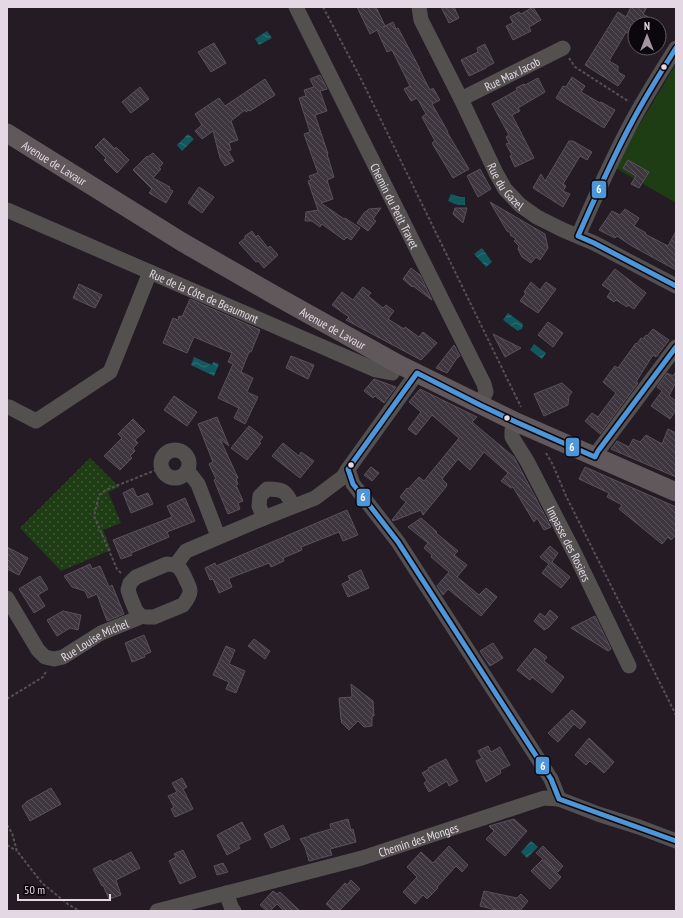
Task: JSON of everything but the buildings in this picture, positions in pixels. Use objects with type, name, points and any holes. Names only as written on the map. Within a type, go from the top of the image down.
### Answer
[{"type":"main road","name":"Avenue de Lavaur","points":[[7,133],[182,242],[398,364],[480,405],[518,415],[595,457],[676,492]]},
{"type":"street","name":"Chemin du Petit Travet","points":[[296,7],[484,384],[486,392],[480,405]]},
{"type":"street","name":"Rue du Gazel","points":[[419,7],[421,20],[505,189],[520,205],[537,217],[578,236],[676,286]]},
{"type":"street","name":"Rue Max Jacob","points":[[461,99],[563,48]]},
{"type":"street","points":[[578,236],[613,158],[640,108],[676,48]]},
{"type":"street","name":"Rue de la Côte de Beaumont","points":[[11,216],[150,272],[376,370],[392,373],[398,364]]},
{"type":"street","points":[[9,408],[36,421],[110,372],[150,272]]},
{"type":"street","points":[[595,457],[676,347]]},
{"type":"street","points":[[130,582],[136,577],[167,564],[173,564],[176,566],[186,551],[218,536],[314,498],[343,477],[417,374]]},
{"type":"street","name":"Impasse des Rosiers","points":[[518,415],[512,430],[512,437],[527,461],[576,556],[629,666]]},
{"type":"street","points":[[172,450],[177,450],[186,454],[190,462],[188,471],[181,477],[171,478],[163,472],[161,468],[162,458],[172,450]]},
{"type":"street","points":[[348,469],[353,484],[398,542],[551,779],[559,799]]},
{"type":"street","points":[[188,471],[198,484],[218,536]]},
{"type":"street","points":[[264,518],[259,506],[259,501],[260,496],[268,489],[279,489],[288,495],[293,506]]},
{"type":"street","name":"Rue Louise Michel","points":[[130,582],[128,590],[130,599],[136,611],[141,616],[154,617],[183,605],[189,595],[190,590],[183,573],[176,566]]},
{"type":"street","name":"Rue Louise Michel","points":[[7,598],[38,650],[46,657],[54,659],[63,657],[101,633],[141,616]]},
{"type":"street","name":"Chemin des Monges","points":[[157,911],[362,858],[544,798],[559,799],[676,841]]},
{"type":"street","points":[[226,893],[234,911]]},
{"type":"path","points":[[323,7],[360,77],[518,415]]},
{"type":"path","points":[[563,48],[575,67],[640,108]]},
{"type":"path","points":[[546,453],[676,715]]},
{"type":"path","points":[[130,582],[117,569],[94,516],[99,495],[106,490],[161,468]]},
{"type":"path","points":[[7,699],[43,677],[54,659]]},
{"type":"path","points":[[7,825],[12,833],[18,851],[42,883],[69,906],[80,911]]},
{"type":"path","points":[[7,845],[18,851]]},
{"type":"green space","points":[[676,64],[676,203],[614,167]]},
{"type":"green space","points":[[90,458],[119,487],[108,492],[121,523],[103,530],[111,550],[61,571],[20,528]]},
{"type":"water","points":[[267,31],[272,38],[259,45],[255,39]]},
{"type":"water","points":[[188,134],[194,139],[182,151],[177,145]]},
{"type":"water","points":[[451,194],[465,197],[465,205],[458,205],[448,201]]},
{"type":"water","points":[[482,248],[492,262],[486,267],[474,254]]},
{"type":"water","points":[[508,313],[523,324],[522,329],[518,331],[503,320]]},
{"type":"water","points":[[534,344],[546,353],[542,359],[530,350]]},
{"type":"water","points":[[194,357],[212,365],[213,362],[219,364],[214,376],[191,365]]},
{"type":"water","points":[[531,841],[538,847],[527,858],[521,852]]},
{"type":"transit line","name":"6","points":[[676,48],[625,136],[578,236],[676,286]]},
{"type":"transit line","name":"6","points":[[676,347],[595,457],[516,422],[417,373],[348,469],[353,484],[398,542],[551,779],[559,799],[676,841]]}]
